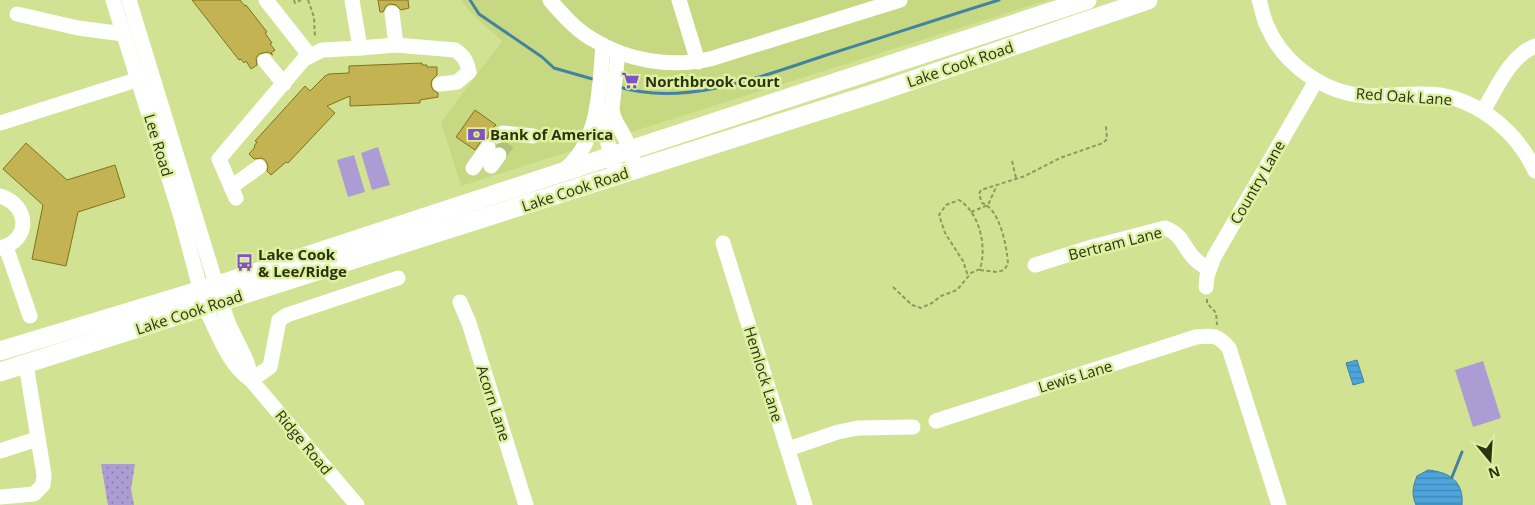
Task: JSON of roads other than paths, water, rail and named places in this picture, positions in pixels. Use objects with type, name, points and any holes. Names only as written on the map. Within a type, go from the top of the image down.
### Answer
[{"type":"main road","name":"Lake Cook Road","points":[[0,372],[561,173],[1087,0]]},
{"type":"main road","name":"Lake Cook Road","points":[[0,352],[211,296],[617,175],[909,82],[1148,0]]},
{"type":"street","name":"Lee Road","points":[[113,0],[181,217],[211,296]]},
{"type":"street","name":"Lee Road","points":[[128,0],[211,296]]},
{"type":"street","points":[[266,0],[313,54]]},
{"type":"street","points":[[352,0],[360,48]]},
{"type":"street","points":[[550,0],[592,40],[633,57],[666,63],[698,62],[900,0]]},
{"type":"street","points":[[679,0],[698,62]]},
{"type":"street","name":"Red Oak Lane","points":[[1259,0],[1267,26],[1278,46],[1291,62],[1316,81],[1340,91],[1366,96],[1417,94],[1439,95],[1460,100],[1483,111],[1503,126],[1516,140],[1535,170]]},
{"type":"street","points":[[392,13],[396,45]]},
{"type":"street","points":[[18,14],[78,28],[124,34]]},
{"type":"street","points":[[260,167],[233,193],[219,159],[304,59],[313,54],[322,50],[396,45],[455,50],[463,56],[469,72],[457,82],[440,84]]},
{"type":"street","points":[[603,45],[608,69],[605,108],[611,156],[617,175]]},
{"type":"street","points":[[1483,111],[1510,65],[1524,52],[1535,46]]},
{"type":"street","points":[[608,69],[618,52]]},
{"type":"street","points":[[265,61],[284,84]]},
{"type":"street","points":[[0,123],[139,79]]},
{"type":"street","name":"Country Lane","points":[[1206,286],[1214,257],[1316,81]]},
{"type":"street","points":[[605,108],[625,137],[636,169]]},
{"type":"street","points":[[561,173],[576,159],[605,108]]},
{"type":"street","points":[[496,149],[533,136]]},
{"type":"street","points":[[0,196],[15,204],[20,211],[22,228],[19,236],[13,242],[3,247],[30,316]]},
{"type":"street","name":"Bertram Lane","points":[[1035,265],[1092,247],[1166,228],[1174,232],[1182,240],[1192,257],[1209,270]]},
{"type":"street","name":"Hemlock Lane","points":[[723,243],[805,505]]},
{"type":"street","points":[[251,380],[270,367],[279,320],[287,315],[398,278]]},
{"type":"street","name":"Ridge Road","points":[[211,296],[226,350],[242,374],[251,380],[357,505]]},
{"type":"street","name":"Acorn Lane","points":[[460,302],[472,332],[526,505]]},
{"type":"street","name":"Lewis Lane","points":[[936,422],[1196,337],[1216,337],[1220,338],[1229,348],[1279,505]]},
{"type":"street","points":[[0,497],[34,494],[43,486],[44,475],[36,439],[26,364]]},
{"type":"street","points":[[788,448],[838,432],[858,428],[913,427]]},
{"type":"street","points":[[0,451],[36,439]]},
{"type":"water","points":[[1357,360],[1364,382],[1353,385],[1346,363]]},
{"type":"water","points":[[1428,470],[1443,473],[1458,484],[1461,490],[1462,505],[1416,505],[1413,494],[1417,476]]},
{"type":"waterway","points":[[470,0],[479,14],[542,57],[554,68],[596,80]]},
{"type":"waterway","points":[[619,87],[646,92],[673,93],[701,91],[729,85],[999,0]]},
{"type":"waterway","points":[[1452,477],[1462,452]]},
{"type":"tunnel","points":[[499,155],[507,143]]},
{"type":"place","name":"Northbrook Court","points":[[631,81]]},
{"type":"place","name":"Bank of America","points":[[476,134]]},
{"type":"place","name":"Lake Cook & Lee/Ridge","points":[[244,263]]}]
